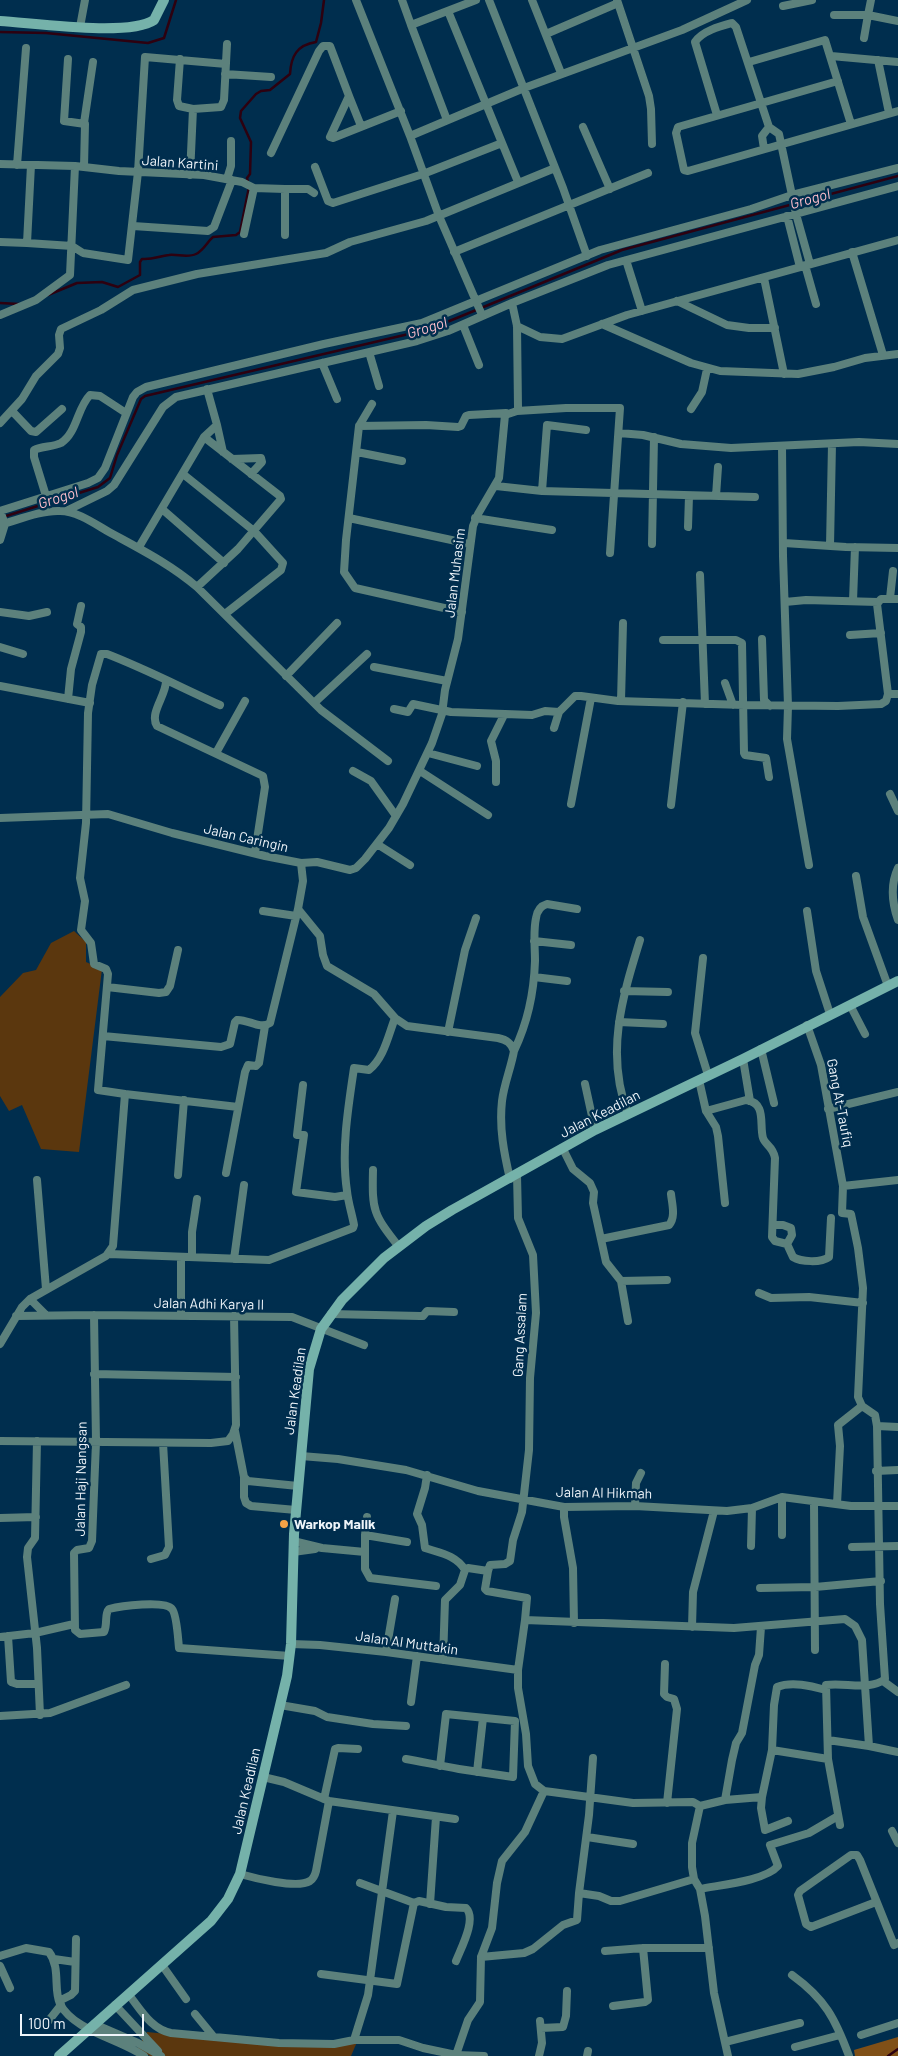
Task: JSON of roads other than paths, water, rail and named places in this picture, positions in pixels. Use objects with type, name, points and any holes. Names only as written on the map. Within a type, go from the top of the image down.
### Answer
[{"type":"main road","points":[[0,21],[81,22],[115,29],[144,26],[154,20],[164,0]]},
{"type":"main road","name":"Jalan Keadilan","points":[[59,2056],[211,1921],[228,1899],[240,1874],[290,1656],[293,1547],[309,1370],[320,1329],[331,1314],[366,1274],[399,1247],[452,1210],[595,1130],[626,1110],[704,1078],[807,1025],[829,1011],[850,1005],[898,981]]},
{"type":"street","points":[[81,22],[85,0]]},
{"type":"street","points":[[356,0],[401,111],[439,216],[481,313]]},
{"type":"street","points":[[402,0],[447,120]]},
{"type":"street","points":[[411,25],[476,0]]},
{"type":"street","points":[[489,0],[570,205],[587,256]]},
{"type":"street","points":[[532,0],[561,73]]},
{"type":"street","points":[[410,136],[561,73],[682,30],[747,0]]},
{"type":"street","points":[[783,6],[812,0]]},
{"type":"street","points":[[864,38],[871,0]]},
{"type":"street","points":[[546,34],[618,2],[651,108],[652,144]]},
{"type":"street","points":[[448,11],[518,182]]},
{"type":"street","points":[[834,15],[868,15],[898,21]]},
{"type":"street","points":[[717,115],[695,45],[696,39],[714,29],[732,23],[736,27],[749,62],[769,127],[778,132],[796,212],[805,265]]},
{"type":"street","points":[[749,62],[823,39],[831,56],[851,124]]},
{"type":"street","points":[[180,59],[178,103],[182,108],[221,107],[224,100],[227,44]]},
{"type":"street","points":[[271,153],[319,51],[324,46],[330,46],[361,126]]},
{"type":"street","points":[[17,165],[26,48]]},
{"type":"street","points":[[831,56],[898,62]]},
{"type":"street","points":[[0,242],[72,246],[83,253],[128,260],[138,172],[145,57],[226,64]]},
{"type":"street","points":[[68,59],[64,121],[84,123]]},
{"type":"street","points":[[878,60],[889,113]]},
{"type":"street","points":[[84,167],[86,126],[84,123],[93,62]]},
{"type":"street","points":[[225,74],[271,77]]},
{"type":"street","points":[[838,80],[677,128],[676,132],[685,171],[898,111]]},
{"type":"street","points":[[350,96],[330,138],[401,111]]},
{"type":"street","points":[[190,175],[193,109]]},
{"type":"street","points":[[583,127],[610,190]]},
{"type":"street","points":[[764,149],[762,136],[769,127]]},
{"type":"street","points":[[231,141],[229,179],[252,187],[308,189],[314,193]]},
{"type":"street","points":[[316,167],[330,203],[423,174],[502,144]]},
{"type":"street","name":"Jalan Kartini","points":[[0,164],[76,166],[229,179],[212,230],[133,226]]},
{"type":"street","points":[[27,243],[31,165]]},
{"type":"street","points":[[0,315],[36,300],[70,275],[76,166]]},
{"type":"street","points":[[0,423],[12,411],[36,376],[58,354],[60,348],[58,335],[61,329],[101,310],[126,293],[197,274],[319,255],[350,242],[419,224],[555,168]]},
{"type":"street","points":[[0,540],[3,524],[0,511],[88,483],[98,478],[105,468],[132,397],[137,392],[146,388],[324,344],[416,324],[613,246],[898,168]]},
{"type":"street","points":[[454,252],[648,173]]},
{"type":"street","points":[[3,524],[46,513],[66,511],[107,491],[114,485],[154,420],[170,400],[207,389],[417,341],[463,325],[481,313],[626,260],[796,212],[898,186]]},
{"type":"street","points":[[244,234],[252,187]]},
{"type":"street","points":[[285,189],[286,236]]},
{"type":"street","points":[[787,216],[805,265],[816,304]]},
{"type":"street","points":[[517,326],[540,337],[554,340],[573,336],[642,310],[897,240],[898,250]]},
{"type":"street","points":[[852,252],[882,355]]},
{"type":"street","points":[[626,260],[642,310]]},
{"type":"street","points":[[764,278],[784,374]]},
{"type":"street","points":[[677,301],[727,325],[742,328],[775,328]]},
{"type":"street","points":[[512,303],[517,326],[517,411]]},
{"type":"street","points":[[602,324],[708,369],[734,373],[784,374],[817,372],[865,358],[898,354]]},
{"type":"street","points":[[463,325],[479,365]]},
{"type":"street","points":[[368,352],[378,386]]},
{"type":"street","points":[[322,363],[337,399]]},
{"type":"street","points":[[691,409],[702,392],[708,369]]},
{"type":"street","points":[[207,389],[223,452]]},
{"type":"street","points":[[46,496],[34,457],[34,450],[62,442],[68,437],[84,403],[90,395],[100,396],[126,412]]},
{"type":"street","points":[[372,404],[359,426],[348,518],[344,572],[355,588],[462,612]]},
{"type":"street","points":[[12,411],[30,431],[36,432],[62,408]]},
{"type":"street","points":[[359,426],[426,425],[458,428],[469,414],[566,408],[620,408],[610,553]]},
{"type":"street","name":"Jalan Muhasim","points":[[301,863],[317,862],[350,870],[356,868],[377,844],[396,816],[428,753],[442,711],[447,681],[458,639],[475,518],[496,486],[500,471],[506,413]]},
{"type":"street","points":[[138,547],[204,437],[217,425]]},
{"type":"street","points":[[542,491],[547,425],[586,430]]},
{"type":"street","points":[[619,433],[681,444],[741,449],[873,442],[898,444]]},
{"type":"street","points":[[197,587],[224,563],[281,499],[280,496],[204,437]]},
{"type":"street","points":[[652,544],[654,438]]},
{"type":"street","points":[[830,546],[832,444]]},
{"type":"street","points":[[782,446],[788,747],[808,865]]},
{"type":"street","points":[[357,452],[402,461]]},
{"type":"street","points":[[232,459],[261,458],[262,462],[251,474]]},
{"type":"street","points":[[716,496],[718,467]]},
{"type":"street","points":[[183,474],[254,531],[282,561],[283,566],[225,614]]},
{"type":"street","points":[[496,486],[542,491],[754,497]]},
{"type":"street","points":[[688,527],[690,496]]},
{"type":"street","points":[[162,509],[224,563]]},
{"type":"street","points":[[66,511],[138,547],[176,570],[197,587],[314,703],[388,761]]},
{"type":"street","points":[[348,518],[470,544]]},
{"type":"street","points":[[475,518],[552,530]]},
{"type":"street","points":[[784,543],[855,548],[898,548]]},
{"type":"street","points":[[853,601],[855,548]]},
{"type":"street","points":[[785,602],[806,600],[878,602],[881,599],[894,598],[893,571]]},
{"type":"street","points":[[700,574],[705,704]]},
{"type":"street","points":[[554,728],[559,712],[575,696],[621,701],[683,702],[744,706],[878,704],[886,701],[888,694],[878,602]]},
{"type":"street","points":[[68,699],[70,669],[81,632],[81,627],[78,624],[81,606]]},
{"type":"street","points":[[0,612],[28,616],[47,612]]},
{"type":"street","points":[[286,676],[337,623]]},
{"type":"street","points":[[621,701],[623,623]]},
{"type":"street","points":[[850,634],[881,634]]},
{"type":"street","points":[[762,639],[764,700],[770,706]]},
{"type":"street","points":[[663,640],[736,640],[742,643],[744,753],[745,755],[766,758],[769,778]]},
{"type":"street","points":[[0,647],[23,654]]},
{"type":"street","points":[[220,705],[166,681],[156,674],[102,653],[92,685],[90,703],[87,742],[86,814],[80,878],[85,901],[81,930],[91,943],[94,964],[108,972],[98,1090],[238,1107],[226,1173]]},
{"type":"street","points":[[314,703],[367,654]]},
{"type":"street","points":[[374,667],[447,681]]},
{"type":"street","points":[[166,681],[166,688],[155,715],[155,724],[161,729],[259,773],[265,780],[255,854]]},
{"type":"street","points":[[725,683],[733,705]]},
{"type":"street","points":[[0,686],[90,703]]},
{"type":"street","points":[[888,694],[898,694]]},
{"type":"street","points":[[571,804],[591,698]]},
{"type":"street","points":[[216,753],[245,701]]},
{"type":"street","points":[[671,805],[683,702]]},
{"type":"street","points":[[394,709],[408,712],[412,704],[442,711],[522,716],[545,712],[559,712]]},
{"type":"street","points":[[496,782],[496,761],[491,741],[504,715]]},
{"type":"street","points":[[428,753],[477,766]]},
{"type":"street","points":[[420,770],[488,816]]},
{"type":"street","points":[[353,771],[371,781],[396,816]]},
{"type":"street","points":[[890,794],[898,811]]},
{"type":"street","name":"Jalan Caringin","points":[[0,818],[86,814],[117,816],[255,854],[301,863],[303,878],[297,913],[270,1023],[265,1026],[261,1058],[256,1066],[247,1066],[238,1107]]},
{"type":"street","points":[[377,844],[410,865]]},
{"type":"street","points":[[898,868],[894,879],[892,900],[898,920]]},
{"type":"street","points":[[856,876],[863,917],[888,986]]},
{"type":"street","points":[[513,1177],[502,1143],[502,1100],[514,1051],[529,1012],[534,977],[536,916],[542,905],[555,904],[577,909]]},
{"type":"street","points":[[263,911],[297,913],[320,936],[327,966],[374,994],[399,1022],[413,1028],[498,1038],[509,1042],[514,1051]]},
{"type":"street","points":[[807,912],[816,971],[829,1011]]},
{"type":"street","points":[[448,1032],[465,950],[476,918]]},
{"type":"street","points":[[626,1110],[616,1051],[624,992],[640,940]]},
{"type":"street","points":[[534,941],[572,945]]},
{"type":"street","points":[[107,987],[159,993],[166,992],[170,986],[178,950]]},
{"type":"street","points":[[703,958],[694,1030],[704,1078],[706,1111],[716,1127],[718,1136],[725,1203]]},
{"type":"street","points":[[534,977],[568,981]]},
{"type":"street","points":[[624,992],[668,992]]},
{"type":"street","points":[[850,1005],[865,1034]]},
{"type":"street","points":[[0,1344],[16,1316],[30,1299],[109,1254],[275,1259],[353,1228],[354,1225],[347,1195],[347,1129],[354,1068],[369,1070],[375,1065],[380,1058],[395,1018]]},
{"type":"street","points":[[103,1036],[222,1047],[230,1044],[237,1020],[265,1026]]},
{"type":"street","points":[[619,1022],[663,1024]]},
{"type":"street","name":"Gang At-Taufiq","points":[[807,1025],[821,1065],[844,1186],[842,1213],[851,1214],[862,1276],[863,1303]]},
{"type":"street","points":[[762,1049],[774,1103]]},
{"type":"street","points":[[741,1060],[748,1100],[761,1112],[763,1138],[773,1150],[775,1158],[773,1239],[787,1244],[791,1254],[798,1260],[827,1259],[830,1255],[831,1218]]},
{"type":"street","points":[[303,1084],[297,1135],[304,1135],[296,1192],[335,1196],[347,1195]]},
{"type":"street","points":[[585,1084],[595,1130]]},
{"type":"street","points":[[828,1109],[898,1092]]},
{"type":"street","points":[[109,1254],[114,1241],[125,1094]]},
{"type":"street","points":[[178,1175],[184,1100]]},
{"type":"street","points":[[706,1111],[748,1100]]},
{"type":"street","points":[[563,1148],[573,1169],[590,1183],[594,1192],[593,1203],[606,1262],[621,1281],[628,1321]]},
{"type":"street","points":[[373,1170],[374,1208],[382,1226],[399,1247]]},
{"type":"street","name":"Gang Assalam","points":[[488,1571],[490,1565],[505,1564],[510,1561],[513,1540],[524,1499],[530,1428],[530,1378],[536,1313],[536,1280],[532,1248],[518,1218],[513,1177]]},
{"type":"street","points":[[37,1180],[46,1289]]},
{"type":"street","points":[[844,1186],[898,1180]]},
{"type":"street","points":[[234,1259],[244,1186]]},
{"type":"street","points":[[601,1239],[668,1224],[672,1221],[673,1215],[671,1194]]},
{"type":"street","points":[[192,1257],[192,1232],[197,1199]]},
{"type":"street","points":[[773,1225],[783,1225],[791,1228],[792,1235],[787,1244]]},
{"type":"street","points":[[180,1257],[181,1316]]},
{"type":"street","points":[[621,1281],[667,1280]]},
{"type":"street","points":[[759,1293],[770,1298],[809,1297],[863,1303],[858,1401],[875,1415],[877,1426],[876,1471],[879,1507],[880,1604],[885,1677],[883,1681]]},
{"type":"street","points":[[30,1299],[46,1315]]},
{"type":"street","points":[[331,1314],[423,1316],[427,1311],[454,1312]]},
{"type":"street","name":"Jalan Adhi Karya II","points":[[16,1316],[94,1315],[296,1318],[364,1345]]},
{"type":"street","name":"Jalan Haji Nangsan","points":[[74,1624],[73,1556],[75,1550],[89,1548],[92,1544],[96,1442],[94,1315]]},
{"type":"street","points":[[234,1316],[236,1377],[234,1430],[244,1477],[246,1504],[296,1510]]},
{"type":"street","points":[[94,1374],[236,1377]]},
{"type":"street","points":[[837,1504],[840,1446],[838,1425],[862,1406]]},
{"type":"street","points":[[877,1426],[898,1427]]},
{"type":"street","points":[[0,1441],[219,1443],[231,1438],[234,1430]]},
{"type":"street","points":[[37,1441],[35,1538],[28,1548],[27,1557],[37,1648],[37,1684],[40,1715]]},
{"type":"street","points":[[151,1559],[166,1555],[169,1548],[163,1443]]},
{"type":"street","name":"Jalan Al Hikmah","points":[[300,1456],[361,1462],[427,1475],[478,1491],[564,1506],[635,1506],[714,1511],[752,1508],[782,1498],[879,1507],[898,1506]]},
{"type":"street","points":[[876,1471],[898,1470]]},
{"type":"street","points":[[635,1506],[636,1483],[640,1473]]},
{"type":"street","points":[[427,1475],[417,1514],[422,1525],[424,1548],[451,1556],[461,1563],[465,1570],[460,1585],[445,1600],[443,1660]]},
{"type":"street","points":[[244,1477],[251,1483],[298,1486]]},
{"type":"street","points":[[782,1498],[782,1535]]},
{"type":"street","points":[[814,1502],[815,1650]]},
{"type":"street","points":[[564,1506],[564,1517],[573,1568],[574,1623]]},
{"type":"street","points":[[751,1546],[752,1508]]},
{"type":"street","points":[[692,1628],[693,1592],[714,1511]]},
{"type":"street","points":[[0,1518],[36,1517]]},
{"type":"street","points":[[366,1517],[365,1569],[370,1578],[436,1586]]},
{"type":"street","points":[[365,1535],[407,1542]]},
{"type":"street","points":[[852,1547],[898,1546]]},
{"type":"street","points":[[293,1547],[365,1552]]},
{"type":"street","points":[[406,1759],[513,1777],[519,1721],[518,1670],[527,1598],[486,1591],[488,1571],[468,1568],[465,1570]]},
{"type":"street","points":[[760,1588],[815,1587],[881,1581]]},
{"type":"street","points":[[386,1652],[395,1599]]},
{"type":"street","points":[[37,1684],[17,1684],[12,1682],[4,1636],[34,1633],[74,1624],[75,1630],[80,1634],[104,1632],[107,1626],[106,1614],[109,1609],[158,1604],[167,1605],[175,1615],[179,1648],[290,1656]]},
{"type":"street","points":[[525,1620],[692,1628],[761,1627],[814,1620],[845,1619],[855,1626],[862,1640],[870,1746]]},
{"type":"street","points":[[725,1800],[736,1744],[742,1732],[755,1665],[759,1655],[761,1627]]},
{"type":"street","name":"Jalan Al Muttakin","points":[[291,1644],[386,1652],[518,1670]]},
{"type":"street","points":[[411,1702],[417,1656]]},
{"type":"street","points":[[665,1664],[664,1694],[667,1697],[674,1698],[677,1710],[667,1803]]},
{"type":"street","points":[[840,1825],[828,1759],[827,1684],[866,1685],[883,1681],[898,1692]]},
{"type":"street","points":[[0,1716],[40,1715],[74,1706],[126,1685]]},
{"type":"street","points":[[788,1821],[765,1830],[761,1808],[772,1750],[774,1704],[777,1687],[786,1685],[811,1686],[826,1690]]},
{"type":"street","points":[[280,1705],[315,1711],[327,1717],[372,1724],[406,1726]]},
{"type":"street","points":[[440,1766],[446,1714],[519,1721]]},
{"type":"street","points":[[477,1772],[483,1718]]},
{"type":"street","points":[[519,1721],[532,1781],[544,1791],[633,1803],[693,1802],[700,1806],[725,1800],[762,1797]]},
{"type":"street","points":[[828,1740],[898,1752]]},
{"type":"street","points":[[240,1874],[278,1882],[306,1882],[311,1880],[316,1871],[335,1749],[358,1748]]},
{"type":"street","points":[[772,1750],[828,1759]]},
{"type":"street","points":[[481,1957],[520,1954],[533,1949],[563,1925],[575,1922],[578,1916],[594,1758]]},
{"type":"street","points":[[263,1777],[284,1782],[327,1800],[455,1819]]},
{"type":"street","points":[[456,2055],[468,2020],[480,2002],[481,1957],[492,1928],[497,1883],[502,1861],[525,1832],[544,1791]]},
{"type":"street","points":[[700,1806],[692,1843],[694,1879],[700,1889],[714,1992],[728,2056]]},
{"type":"street","points":[[354,2040],[364,2010],[370,1980],[393,1810]]},
{"type":"street","points":[[700,1889],[756,1877],[773,1871],[778,1866],[770,1845],[809,1833],[838,1816]]},
{"type":"street","points":[[430,1904],[436,1817]]},
{"type":"street","points":[[892,1831],[898,1843]]},
{"type":"street","points":[[587,1837],[633,1844]]},
{"type":"street","points":[[876,1902],[811,1927],[806,1924],[798,1895],[800,1891],[851,1855],[854,1855],[860,1860],[894,1945],[898,1943]]},
{"type":"street","points":[[579,1893],[599,1896],[611,1901],[620,1901],[694,1879]]},
{"type":"street","points":[[360,1883],[414,1903],[419,1901],[446,1907],[463,1907],[469,1910],[469,1927],[456,1961]]},
{"type":"street","points":[[321,1974],[398,1983],[414,1903]]},
{"type":"street","points":[[46,2024],[60,2003],[75,1991],[76,1939]]},
{"type":"street","points":[[0,1956],[26,1948],[49,1952],[54,1959],[60,2003],[68,2014],[144,2056]]},
{"type":"street","points":[[605,1951],[643,1948],[709,1948]]},
{"type":"street","points":[[613,2006],[647,2001],[643,1948]]},
{"type":"street","points":[[54,1959],[75,1962]]},
{"type":"street","points":[[162,1965],[186,1999]]},
{"type":"street","points":[[0,1966],[10,1988]]},
{"type":"street","points":[[792,1975],[810,1988],[826,2006],[850,2056]]},
{"type":"street","points":[[539,2056],[541,2050],[540,2025],[563,2026],[566,2016],[567,1991]]},
{"type":"street","points":[[129,1995],[154,2026],[161,2031],[279,2044],[334,2044],[354,2040],[399,2040],[423,2048],[456,2055],[484,2056]]},
{"type":"street","points":[[115,2005],[161,2056]]},
{"type":"street","points":[[195,2014],[213,2036]]},
{"type":"street","points":[[725,2042],[800,2023]]},
{"type":"street","points":[[861,2035],[898,2023]]},
{"type":"street","points":[[91,2026],[138,2043],[161,2056]]},
{"type":"street","points":[[795,2047],[840,2036]]},
{"type":"waterway","points":[[0,32],[46,33],[148,43],[164,38],[176,0]]},
{"type":"waterway","name":"Grogol","points":[[248,182],[251,142],[240,118],[241,111],[256,94],[261,91],[270,90],[290,74],[296,52],[309,43],[316,42],[324,0]]},
{"type":"waterway","name":"Grogol","points":[[3,517],[98,487],[110,478],[117,455],[141,399],[145,396],[430,329],[622,250],[898,176]]},
{"type":"waterway","name":"Grogol","points":[[48,295],[77,283],[102,282],[118,287],[140,275],[140,262],[142,259],[169,255],[193,255],[201,250],[213,237],[236,235],[240,232],[249,187]]},
{"type":"waterway","name":"Grogol","points":[[0,303],[19,304]]},
{"type":"waterway","points":[[888,2056],[898,2049]]},
{"type":"place","name":"Warkop Malik","points":[[284,1524]]}]
